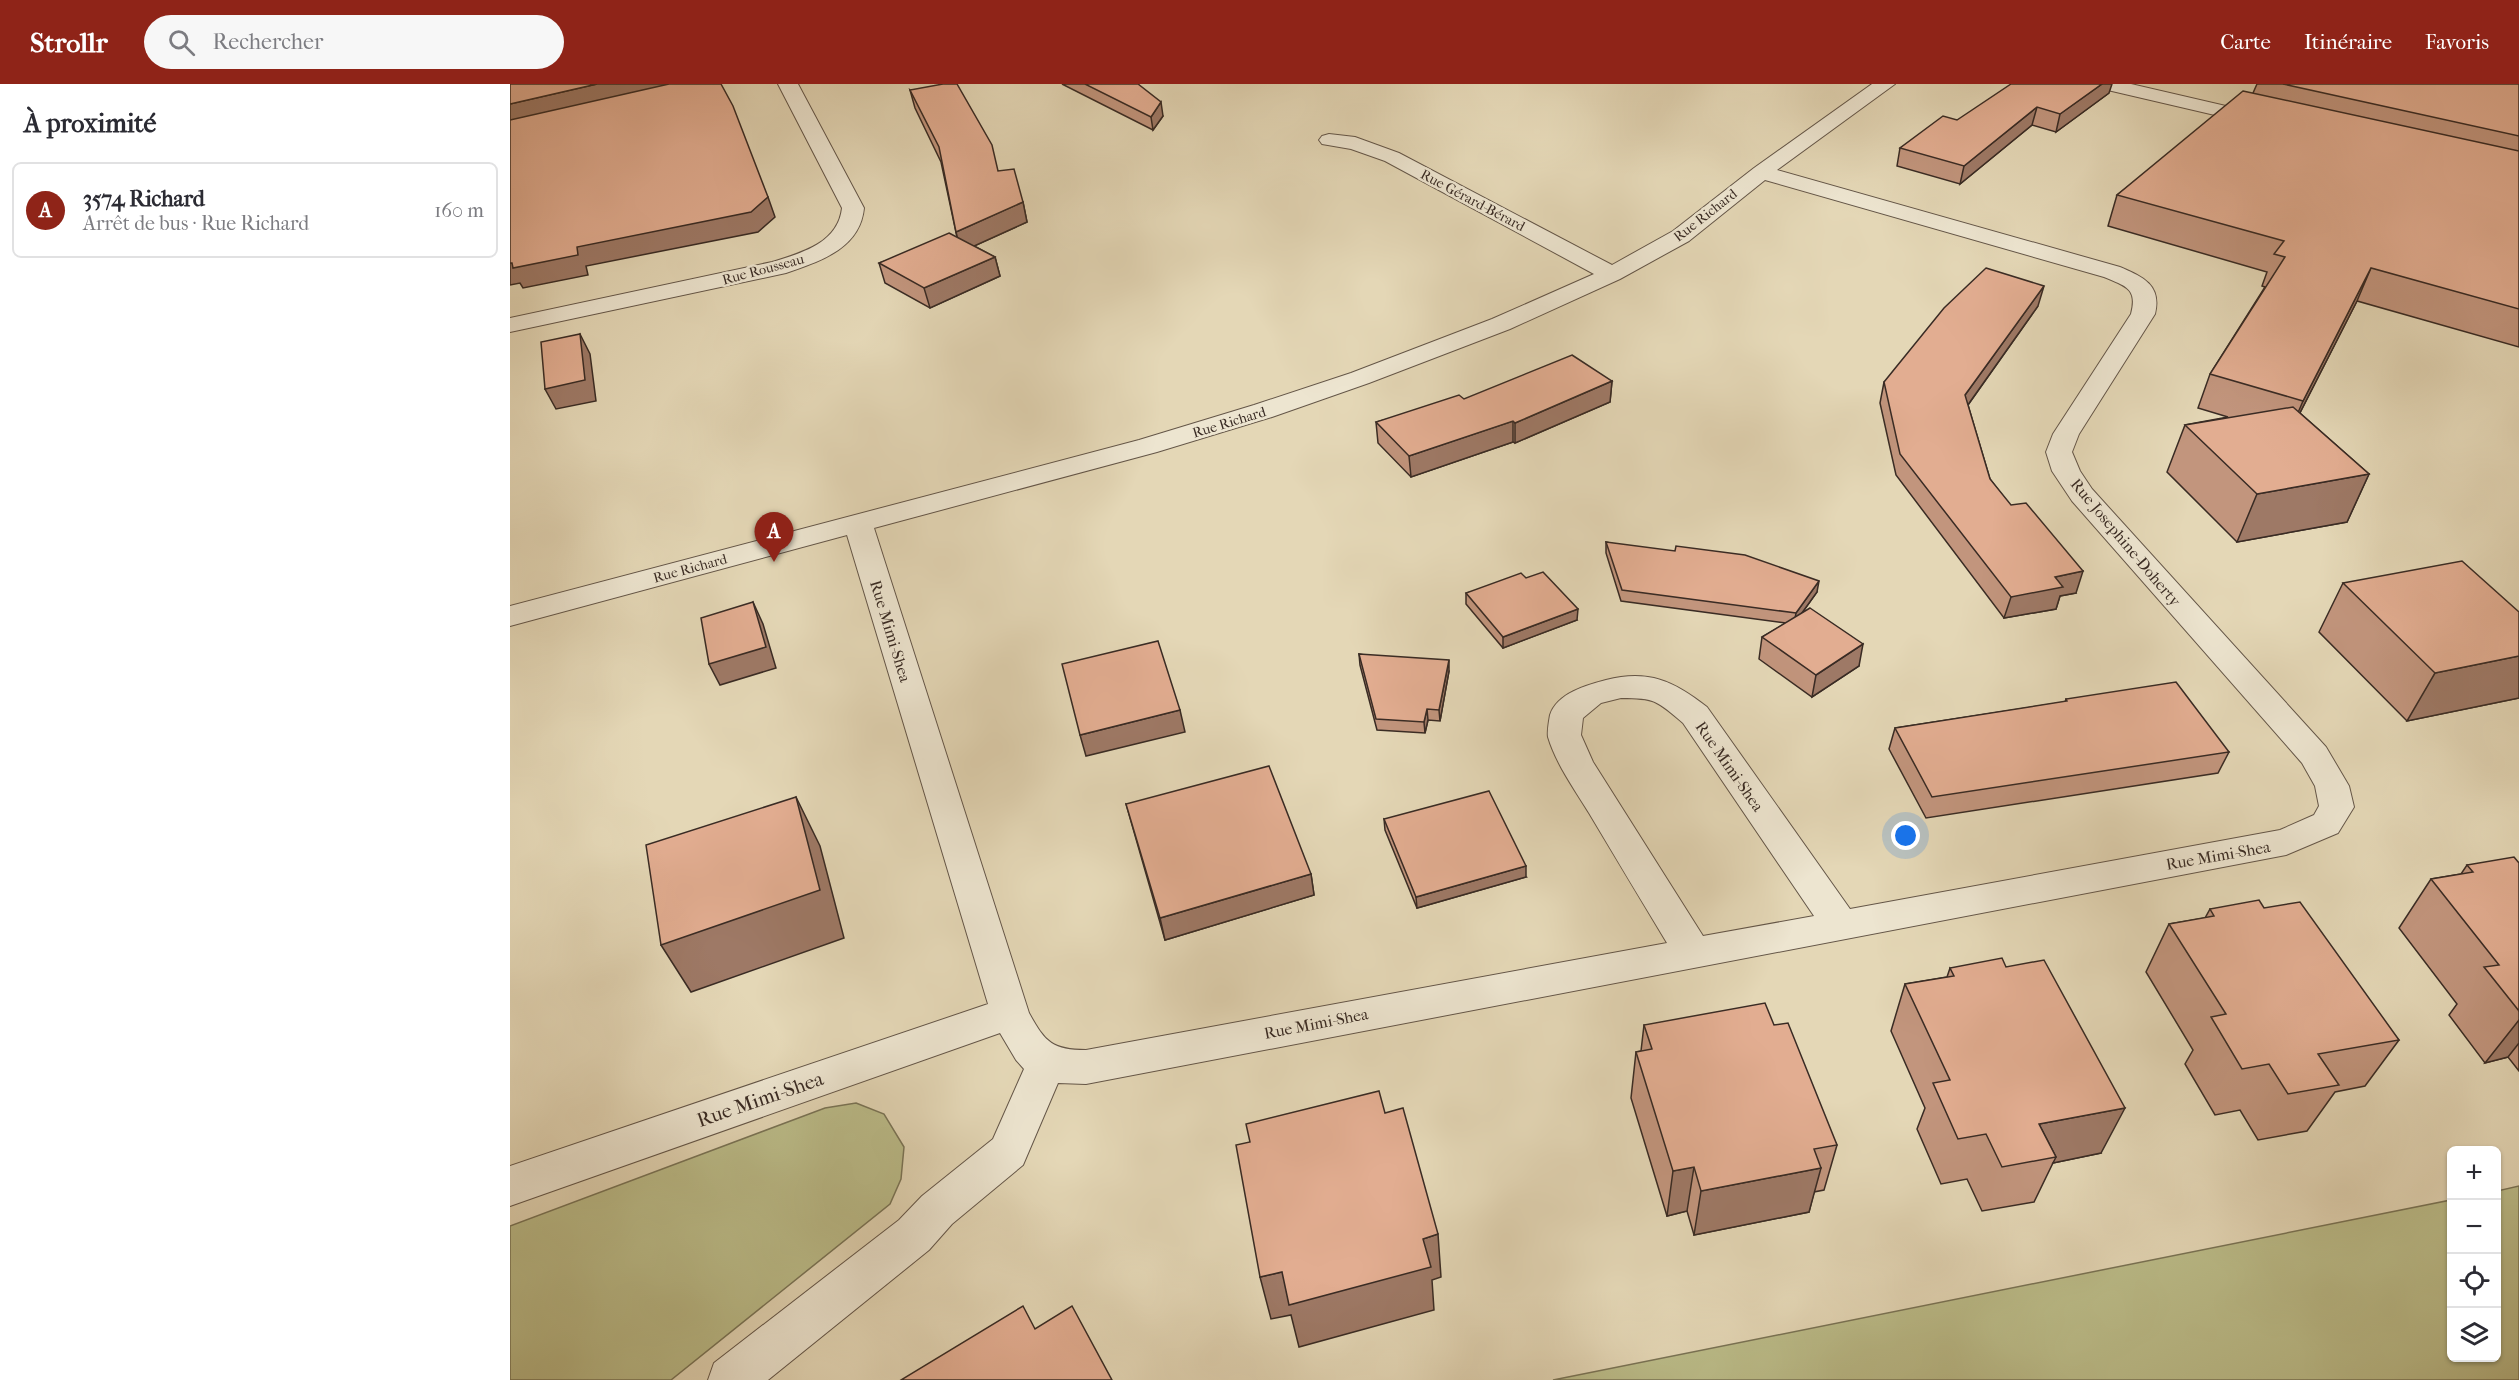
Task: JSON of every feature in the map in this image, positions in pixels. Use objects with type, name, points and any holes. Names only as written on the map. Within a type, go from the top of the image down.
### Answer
[{"type":"street","name":"Rue Rousseau","points":[[510,325],[778,268],[803,260],[837,242],[848,231],[854,219],[853,207],[788,84]]},
{"type":"street","name":"Rue Richard","points":[[510,616],[1148,446],[1360,378],[1501,324],[1612,274],[1681,236],[1761,172],[1885,84]]},
{"type":"street","points":[[2106,84],[2285,126]]},
{"type":"street","name":"Rue Gérard-Bérard","points":[[1329,140],[1355,143],[1392,157],[1612,274]]},
{"type":"street","name":"Rue Josephine-Doherty","points":[[1761,172],[2112,272],[2133,281],[2144,291],[2147,303],[2143,314],[2066,434],[2059,452],[2066,471],[2108,525],[2314,754],[2332,786],[2337,807]]},
{"type":"street","name":"Rue Mimi-Shea","points":[[858,524],[1010,1013],[1023,1041],[1046,1064],[1064,1068],[1086,1067],[2286,842],[2326,824],[2337,807]]},
{"type":"street","name":"Rue Mimi-Shea","points":[[1693,952],[1577,765],[1564,735],[1567,713],[1590,695],[1620,687],[1651,687],[1672,697],[1695,715],[1840,924]]},
{"type":"street","name":"Rue Mimi-Shea","points":[[510,1186],[1010,1013]]},
{"type":"street","points":[[731,1380],[914,1235],[937,1210],[1008,1152],[1046,1064]]},
{"type":"green space","points":[[856,1103],[884,1114],[904,1147],[901,1179],[890,1204],[671,1380],[510,1380],[510,1226],[825,1108]]},
{"type":"green space","points":[[2519,1186],[2519,1380],[1553,1380],[2447,1201],[2447,1362],[2501,1362],[2501,1190]]},
{"type":"building","points":[[510,84],[597,84],[510,104]]},
{"type":"building","points":[[669,84],[721,84],[733,106],[768,197],[751,212],[577,247],[578,255],[513,268],[510,263],[510,120]]},
{"type":"building","points":[[957,84],[992,145],[998,171],[1014,169],[1023,202],[956,232],[939,147],[910,90]]},
{"type":"building","points":[[1085,84],[1138,84],[1161,102],[1151,117]]},
{"type":"building","points":[[2011,84],[2102,84],[2060,114],[2037,107],[1964,166],[1900,148],[1943,116],[1957,120]]},
{"type":"building","points":[[2283,84],[2519,84],[2519,136]]},
{"type":"building","points":[[2243,91],[2519,151],[2519,309],[2371,268],[2303,401],[2210,374],[2285,257],[2274,254],[2284,241],[2117,195]]},
{"type":"building","points":[[949,233],[995,257],[924,288],[879,263]]},
{"type":"building","points":[[1986,268],[2044,286],[1965,395],[1990,479],[2011,505],[2026,503],[2083,571],[2055,577],[2063,587],[2011,597],[1900,454],[1884,382],[1944,308]]},
{"type":"building","points":[[580,334],[585,380],[545,389],[541,342]]},
{"type":"building","points":[[1572,355],[1612,381],[1515,423],[1513,421],[1409,456],[1376,422],[1459,395],[1464,399]]},
{"type":"building","points":[[2293,407],[2369,474],[2257,494],[2185,425]]},
{"type":"building","points":[[1606,542],[1675,551],[1676,546],[1745,555],[1819,581],[1796,613],[1622,590]]},
{"type":"building","points":[[2462,561],[2519,612],[2519,656],[2435,673],[2343,583]]},
{"type":"building","points":[[1543,572],[1578,609],[1503,637],[1466,593],[1521,573],[1526,578]]},
{"type":"building","points":[[753,602],[766,647],[709,664],[701,618]]},
{"type":"building","points":[[1810,608],[1863,644],[1816,675],[1762,637]]},
{"type":"building","points":[[1158,641],[1180,710],[1080,735],[1062,664]]},
{"type":"building","points":[[1359,654],[1449,660],[1439,710],[1427,709],[1424,722],[1376,719]]},
{"type":"building","points":[[2176,682],[2229,752],[1932,797],[1895,728],[2067,701],[2066,699]]},
{"type":"building","points":[[1269,766],[1311,874],[1160,918],[1126,804]]},
{"type":"building","points":[[1489,791],[1526,866],[1416,897],[1384,819]]},
{"type":"building","points":[[796,797],[820,890],[661,945],[646,845]]},
{"type":"building","points":[[2514,857],[2519,863],[2519,1011],[2484,967],[2499,965],[2431,879],[2473,872],[2467,865]]},
{"type":"building","points":[[2259,900],[2264,908],[2300,902],[2399,1040],[2318,1054],[2339,1085],[2288,1094],[2269,1064],[2242,1069],[2211,1017],[2226,1014],[2169,924],[2214,916],[2210,909]]},
{"type":"building","points":[[2002,958],[2006,967],[2044,960],[2125,1108],[2039,1124],[2056,1157],[2002,1167],[1986,1134],[1958,1139],[1933,1083],[1950,1080],[1905,984],[1954,976],[1950,968]]},
{"type":"building","points":[[1765,1003],[1774,1025],[1788,1023],[1837,1145],[1814,1149],[1821,1168],[1701,1191],[1694,1167],[1673,1171],[1636,1052],[1652,1049],[1644,1025]]},
{"type":"building","points":[[1379,1091],[1385,1113],[1403,1108],[1438,1234],[1423,1239],[1431,1267],[1289,1305],[1282,1272],[1260,1277],[1236,1145],[1250,1142],[1246,1124]]},
{"type":"building","points":[[1023,1306],[1035,1329],[1072,1306],[1112,1380],[901,1380]]},
{"type":"place","name":"3574 Richard","points":[[774,562]]}]
